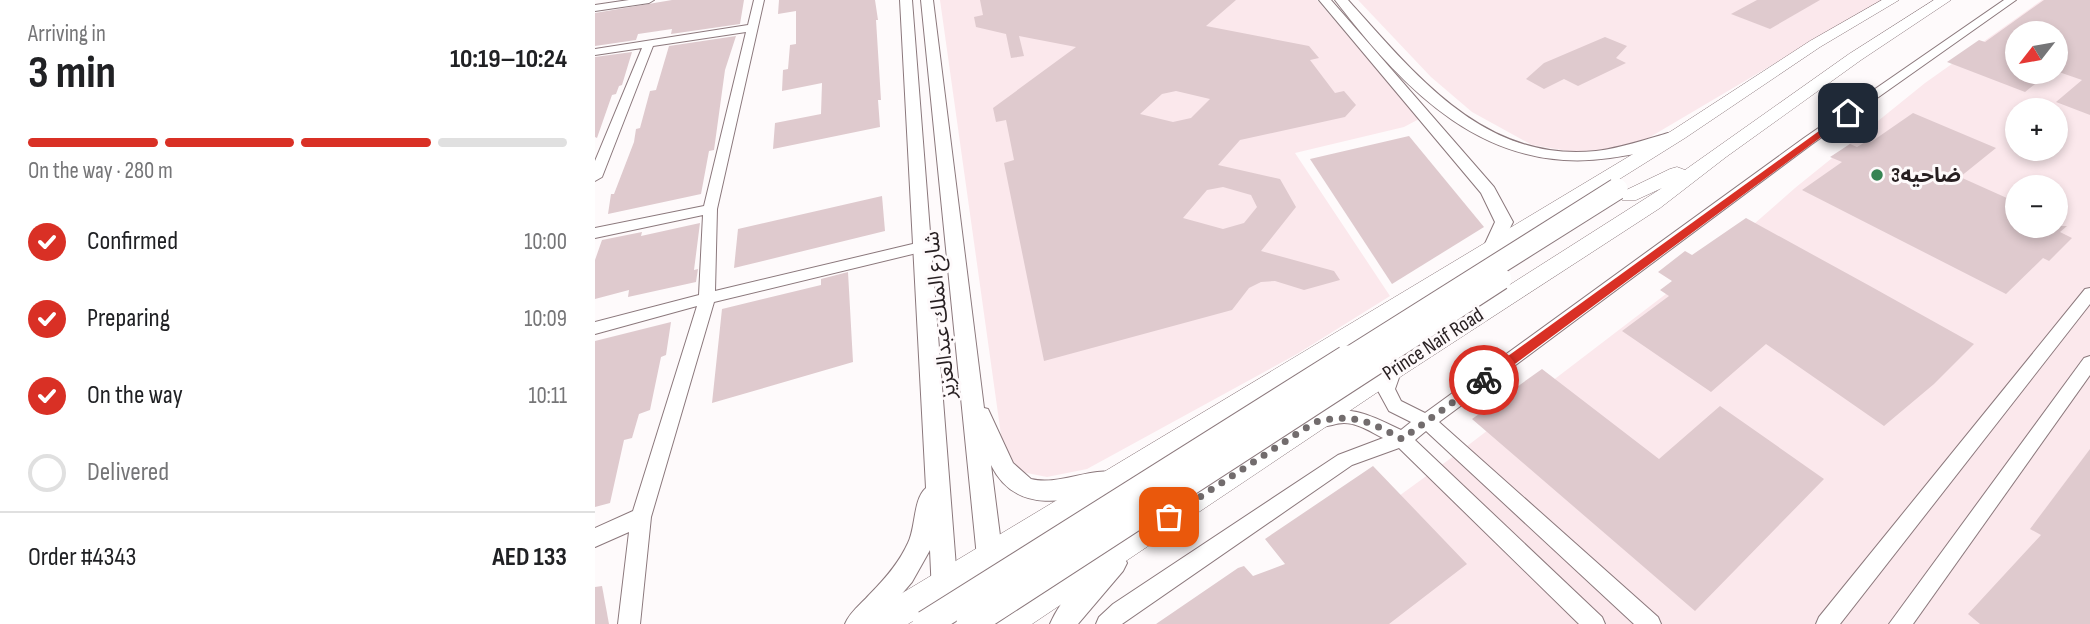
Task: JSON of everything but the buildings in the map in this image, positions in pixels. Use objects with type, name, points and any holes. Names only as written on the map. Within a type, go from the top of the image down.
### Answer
[{"type":"main road","points":[[880,624],[1679,134],[1815,44],[1892,0]]},
{"type":"main road","name":"Prince Naif Road","points":[[1005,624],[1394,369],[1653,204],[1719,153],[1855,57],[1944,0]]},
{"type":"main road","points":[[970,624],[1623,192],[1679,134]]},
{"type":"main road","points":[[926,624],[1623,192],[1719,153]]},
{"type":"main road","points":[[1183,437],[1149,471],[1151,480],[1157,486],[1166,491],[1226,478]]},
{"type":"street","points":[[595,8],[649,0]]},
{"type":"street","points":[[629,624],[641,517],[707,298],[711,209],[759,0]]},
{"type":"street","name":"شارع الملك عبدالعزيز","points":[[906,0],[948,624]]},
{"type":"street","name":"شارع الملك عبدالعزيز","points":[[927,0],[997,624]]},
{"type":"street","points":[[1325,0],[1488,191],[1504,222],[1492,248]]},
{"type":"street","points":[[1341,0],[1416,81],[1457,118],[1501,142],[1543,155],[1591,158],[1643,148],[1679,134]]},
{"type":"street","points":[[1107,624],[1121,611],[1345,460],[1402,439],[1427,422],[1808,141],[2011,0]]},
{"type":"street","points":[[595,52],[751,28]]},
{"type":"street","points":[[595,177],[649,44]]},
{"type":"street","points":[[1445,142],[1470,144],[1479,135],[1476,130]]},
{"type":"street","points":[[595,233],[711,209]]},
{"type":"street","points":[[595,328],[707,298],[921,247]]},
{"type":"street","points":[[1827,624],[2090,293]]},
{"type":"street","points":[[1900,624],[2090,362]]},
{"type":"street","points":[[1394,369],[1386,389],[1388,398],[1395,407],[1427,422],[1650,624]]},
{"type":"street","points":[[972,398],[1005,470],[1012,479],[1028,488],[1058,491],[1120,476]]},
{"type":"street","points":[[1315,422],[1341,416],[1356,417],[1402,439],[1594,624]]},
{"type":"street","points":[[858,624],[891,589],[913,557],[922,539],[937,474]]},
{"type":"street","points":[[595,538],[641,517]]},
{"type":"street","points":[[1063,624],[1098,578],[1150,530]]},
{"type":"shaded area","points":[[940,0],[1317,0],[1419,119],[1404,127],[1295,153],[1390,296],[1297,354],[1087,469],[1047,477],[1017,471],[1002,442]]},
{"type":"shaded area","points":[[1358,0],[1882,0],[1645,140],[1615,150],[1574,152],[1532,145],[1472,112],[1431,77]]},
{"type":"shaded area","points":[[2042,0],[2090,0],[2090,624],[1223,624],[1458,453],[1730,245],[1795,188],[1925,83],[2005,26],[2005,84],[2069,84],[2069,21],[2012,21]]},
{"type":"way so far","points":[[1169,517],[1315,422],[1341,416],[1356,417],[1402,439],[1484,380]]},
{"type":"place","name":"ضاحيه3","points":[[1877,175]]},
{"type":"route","points":[[1484,380],[1848,113]]}]
